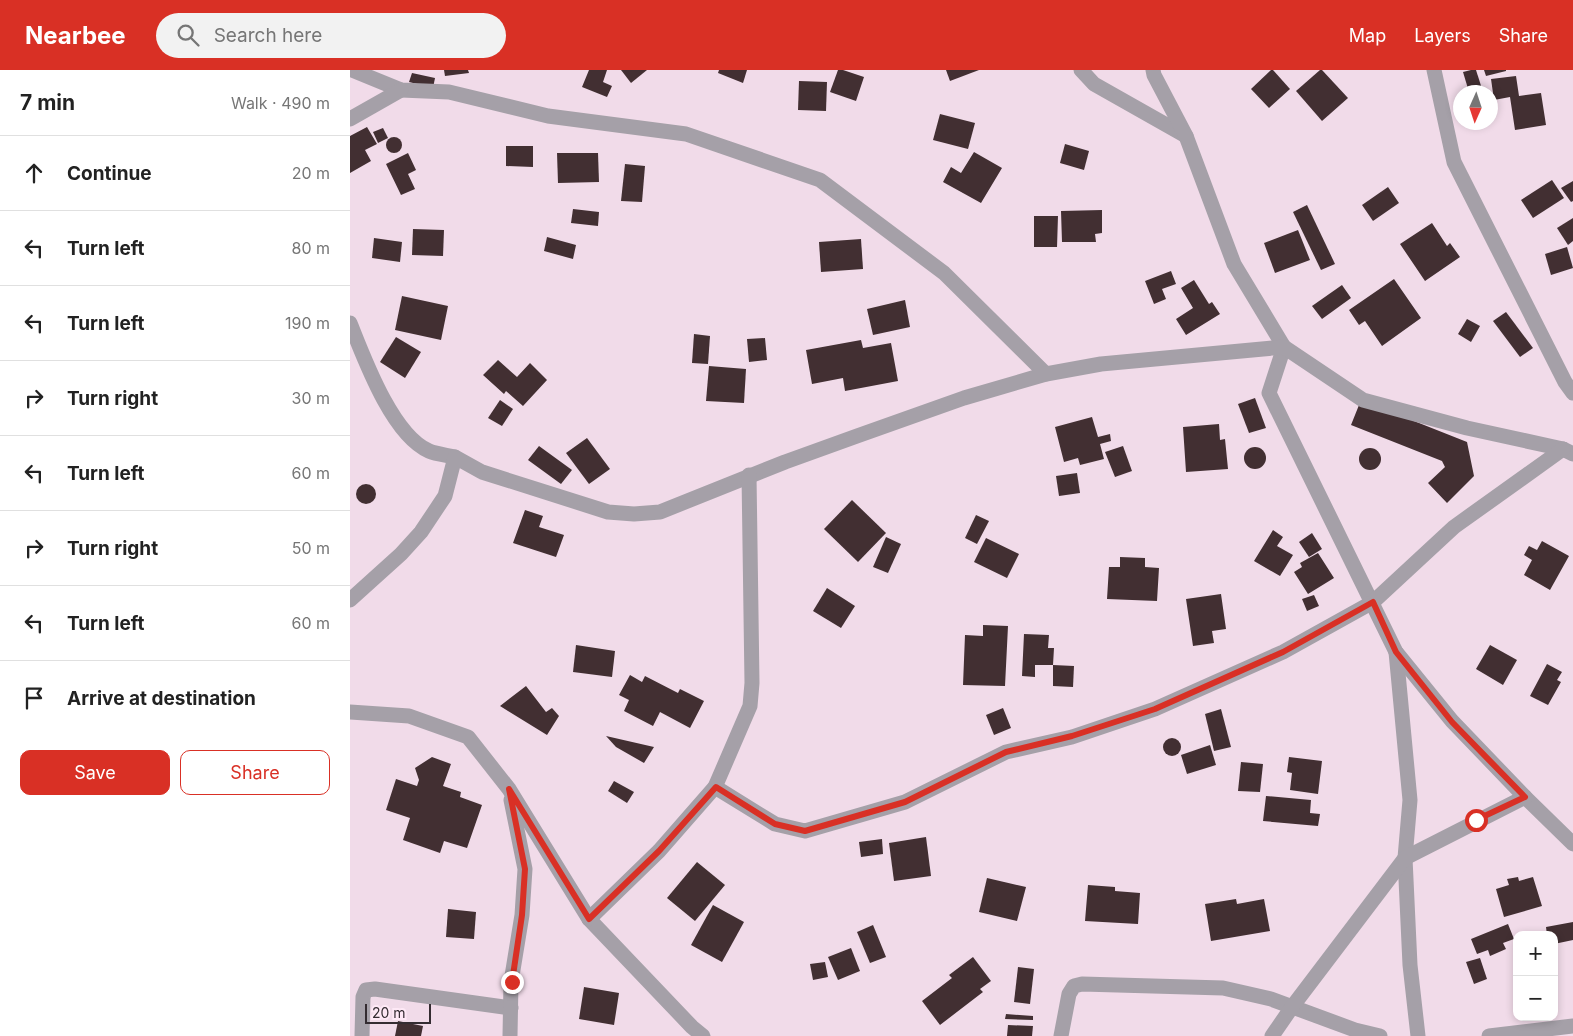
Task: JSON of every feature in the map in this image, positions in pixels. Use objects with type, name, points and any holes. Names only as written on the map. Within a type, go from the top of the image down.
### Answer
[{"type":"street","points":[[352,70],[401,90],[449,92],[548,116],[686,134],[820,180],[944,273],[1046,374]]},
{"type":"street","points":[[1081,70],[1094,84],[1186,136]]},
{"type":"street","points":[[1153,70],[1186,136],[1234,264],[1284,347],[1363,400],[1467,428],[1568,451]]},
{"type":"street","points":[[1434,70],[1454,162],[1565,382],[1573,393]]},
{"type":"street","points":[[350,119],[401,90]]},
{"type":"street","points":[[350,323],[370,374],[402,431],[428,451],[455,457],[482,472],[513,483],[608,512],[634,514],[660,512],[749,476],[964,398],[1046,374],[1110,363],[1284,347]]},
{"type":"street","points":[[1284,347],[1269,393],[1396,652],[1452,722],[1573,844]]},
{"type":"street","points":[[716,787],[775,824],[805,831],[905,802],[1006,752],[1072,736],[1155,709],[1283,652],[1373,602],[1454,527],[1568,451]]},
{"type":"street","points":[[350,600],[394,560],[421,532],[445,496],[455,457]]},
{"type":"street","points":[[589,919],[659,851],[716,787],[750,706],[752,673],[749,476]]},
{"type":"street","points":[[1396,652],[1410,800],[1405,858],[1410,964],[1418,1036]]},
{"type":"street","points":[[350,712],[409,716],[468,737],[509,789],[589,919],[703,1036]]},
{"type":"street","points":[[509,789],[525,869],[522,915],[512,982],[510,1036]]},
{"type":"street","points":[[1272,1036],[1405,858],[1525,797]]},
{"type":"street","points":[[1061,1036],[1069,994],[1074,986],[1082,984],[1223,988],[1271,999],[1355,1030],[1380,1036]]},
{"type":"street","points":[[362,1036],[363,996],[366,990],[511,1008]]},
{"type":"street","points":[[1489,1036],[1573,1026]]},
{"type":"building","points":[[444,70],[468,70],[469,73],[445,76]]},
{"type":"building","points":[[589,70],[607,70],[603,82],[612,86],[607,97],[582,87]]},
{"type":"building","points":[[621,70],[647,70],[631,83]]},
{"type":"building","points":[[719,70],[747,70],[743,83],[718,73]]},
{"type":"building","points":[[838,70],[864,77],[856,101],[830,92]]},
{"type":"building","points":[[946,70],[979,70],[950,81]]},
{"type":"building","points":[[1271,70],[1290,89],[1269,108],[1251,89]]},
{"type":"building","points":[[1320,70],[1348,98],[1322,121],[1296,91]]},
{"type":"building","points":[[1476,70],[1481,85],[1467,85],[1463,72]]},
{"type":"building","points":[[1484,70],[1506,70],[1506,71],[1486,76]]},
{"type":"building","points":[[412,73],[435,78],[433,88],[409,82]]},
{"type":"building","points":[[1516,76],[1519,96],[1541,93],[1546,125],[1515,130],[1510,97],[1498,99],[1498,85],[1492,85],[1491,79]]},
{"type":"building","points":[[799,81],[827,82],[826,111],[798,110]]},
{"type":"building","points":[[940,114],[975,123],[968,149],[933,140]]},
{"type":"building","points":[[367,127],[377,144],[365,150],[371,161],[350,173],[350,136]]},
{"type":"building","points":[[383,128],[388,138],[378,143],[373,132]]},
{"type":"building","points":[[391,137],[397,137],[402,142],[400,151],[391,153],[386,148],[386,142]]},
{"type":"building","points":[[1065,144],[1089,151],[1084,170],[1060,163]]},
{"type":"building","points":[[506,146],[533,146],[533,167],[506,166]]},
{"type":"building","points":[[974,152],[1002,168],[981,203],[943,182],[951,167],[961,173]]},
{"type":"building","points":[[408,153],[416,170],[408,174],[415,189],[401,195],[386,164]]},
{"type":"building","points":[[557,153],[598,153],[599,182],[558,183]]},
{"type":"building","points":[[625,164],[645,166],[642,202],[621,201]]},
{"type":"building","points":[[1552,180],[1564,198],[1533,218],[1521,200]]},
{"type":"building","points":[[1573,181],[1573,201],[1571,202],[1561,188]]},
{"type":"building","points":[[1388,187],[1399,203],[1373,221],[1362,205]]},
{"type":"building","points":[[1307,205],[1335,264],[1321,270],[1293,212]]},
{"type":"building","points":[[573,209],[599,212],[598,226],[571,223]]},
{"type":"building","points":[[1102,210],[1102,233],[1095,234],[1096,242],[1062,242],[1061,211]]},
{"type":"building","points":[[1034,216],[1058,216],[1057,247],[1034,247]]},
{"type":"building","points":[[1573,218],[1573,241],[1568,245],[1557,228]]},
{"type":"building","points":[[1432,223],[1447,246],[1450,243],[1460,257],[1425,281],[1400,244]]},
{"type":"building","points":[[413,229],[444,230],[443,256],[412,255]]},
{"type":"building","points":[[1298,230],[1310,260],[1275,273],[1264,243]]},
{"type":"building","points":[[547,237],[576,245],[573,259],[544,251]]},
{"type":"building","points":[[374,238],[402,242],[400,262],[372,258]]},
{"type":"building","points":[[861,239],[863,269],[821,272],[819,242]]},
{"type":"building","points":[[1567,247],[1573,268],[1551,275],[1545,254]]},
{"type":"building","points":[[1171,271],[1176,284],[1162,289],[1166,299],[1154,304],[1145,281]]},
{"type":"building","points":[[1394,279],[1421,318],[1382,346],[1365,321],[1359,325],[1349,310]]},
{"type":"building","points":[[1194,280],[1209,304],[1212,302],[1220,314],[1186,335],[1176,319],[1193,308],[1181,288]]},
{"type":"building","points":[[1342,285],[1351,298],[1322,319],[1312,306]]},
{"type":"building","points":[[402,296],[448,306],[441,340],[395,330]]},
{"type":"building","points":[[905,300],[910,327],[873,335],[867,309]]},
{"type":"building","points":[[1506,312],[1533,348],[1520,357],[1493,321]]},
{"type":"building","points":[[1467,319],[1480,326],[1471,342],[1458,334]]},
{"type":"building","points":[[694,334],[710,336],[708,364],[692,363]]},
{"type":"building","points":[[396,337],[421,352],[405,378],[380,362]]},
{"type":"building","points":[[765,338],[767,360],[749,362],[747,339]]},
{"type":"building","points":[[861,340],[863,348],[891,343],[898,381],[845,391],[843,378],[812,384],[806,350]]},
{"type":"building","points":[[498,360],[517,377],[530,363],[547,380],[523,406],[506,391],[504,394],[483,375]]},
{"type":"building","points":[[709,366],[746,369],[744,403],[706,401]]},
{"type":"building","points":[[1255,398],[1266,428],[1249,433],[1238,404]]},
{"type":"building","points":[[500,400],[513,409],[502,426],[488,418]]},
{"type":"building","points":[[1361,400],[1467,442],[1474,476],[1447,503],[1428,483],[1445,467],[1442,461],[1351,425]]},
{"type":"building","points":[[1092,417],[1098,437],[1110,434],[1111,441],[1100,444],[1104,459],[1080,465],[1078,458],[1064,462],[1055,427]]},
{"type":"building","points":[[1219,424],[1220,440],[1225,439],[1228,469],[1186,472],[1183,427]]},
{"type":"building","points":[[587,438],[610,469],[589,484],[566,453]]},
{"type":"building","points":[[539,446],[572,470],[561,484],[528,460]]},
{"type":"building","points":[[1123,446],[1132,471],[1115,477],[1105,452]]},
{"type":"building","points":[[1255,447],[1263,450],[1266,458],[1263,466],[1255,469],[1247,466],[1244,458],[1247,450]]},
{"type":"building","points":[[1370,448],[1378,451],[1381,459],[1378,467],[1370,470],[1362,467],[1359,459],[1362,451]]},
{"type":"building","points":[[1077,473],[1080,493],[1059,496],[1056,476]]},
{"type":"building","points":[[366,484],[373,487],[376,494],[373,501],[366,504],[359,501],[356,494],[359,487]]},
{"type":"building","points":[[852,500],[886,533],[858,562],[824,529]]},
{"type":"building","points":[[525,510],[543,516],[539,527],[564,535],[556,557],[513,543]]},
{"type":"building","points":[[976,515],[989,521],[977,544],[965,538]]},
{"type":"building","points":[[1273,530],[1283,537],[1277,546],[1293,555],[1280,576],[1254,561]]},
{"type":"building","points":[[1312,533],[1322,549],[1309,557],[1299,542]]},
{"type":"building","points":[[886,537],[901,544],[888,573],[873,567]]},
{"type":"building","points":[[986,538],[1019,554],[1007,578],[974,562]]},
{"type":"building","points":[[1542,541],[1569,556],[1550,590],[1524,575],[1532,560],[1524,555],[1529,546],[1537,550]]},
{"type":"building","points":[[1318,553],[1334,578],[1308,594],[1294,572],[1302,567],[1300,563]]},
{"type":"building","points":[[1120,557],[1145,558],[1145,567],[1159,568],[1157,601],[1107,599],[1109,567],[1120,567]]},
{"type":"building","points":[[827,588],[855,606],[841,628],[813,611]]},
{"type":"building","points":[[1221,594],[1226,629],[1212,631],[1214,643],[1193,646],[1186,599]]},
{"type":"building","points":[[1314,595],[1319,606],[1307,611],[1302,599]]},
{"type":"building","points":[[983,625],[1008,626],[1005,686],[963,685],[965,635],[983,636]]},
{"type":"building","points":[[1024,634],[1049,635],[1048,648],[1054,648],[1053,665],[1035,665],[1035,677],[1022,676]]},
{"type":"building","points":[[576,645],[615,651],[612,677],[573,672]]},
{"type":"building","points":[[1490,645],[1517,660],[1503,685],[1476,669]]},
{"type":"building","points":[[1547,664],[1562,672],[1557,680],[1561,682],[1548,705],[1530,696]]},
{"type":"building","points":[[1053,665],[1074,666],[1073,687],[1053,686]]},
{"type":"building","points":[[630,675],[642,682],[645,676],[678,693],[680,689],[704,701],[690,728],[660,712],[653,726],[624,711],[629,700],[619,695]]},
{"type":"building","points":[[526,686],[546,712],[552,708],[559,716],[547,735],[500,706]]},
{"type":"building","points":[[1003,708],[1011,728],[994,735],[986,715]]},
{"type":"building","points":[[1221,709],[1231,747],[1214,751],[1205,714]]},
{"type":"building","points":[[606,736],[654,747],[644,763],[616,747]]},
{"type":"building","points":[[1172,738],[1178,741],[1181,747],[1178,753],[1172,756],[1166,753],[1163,747],[1166,741]]},
{"type":"building","points":[[1210,745],[1216,765],[1187,774],[1181,755]]},
{"type":"building","points":[[432,757],[451,764],[443,786],[461,792],[460,797],[482,805],[467,848],[444,841],[440,853],[403,840],[410,818],[386,810],[396,779],[417,786],[419,780],[415,768]]},
{"type":"building","points":[[1289,757],[1322,761],[1318,794],[1290,790],[1292,773],[1287,772]]},
{"type":"building","points":[[1241,762],[1263,764],[1260,792],[1238,791]]},
{"type":"building","points":[[614,781],[634,792],[627,803],[608,791]]},
{"type":"building","points":[[1266,796],[1311,800],[1310,813],[1320,814],[1318,826],[1263,821]]},
{"type":"building","points":[[926,837],[931,876],[894,881],[889,843]]},
{"type":"building","points":[[882,839],[883,854],[861,857],[859,842]]},
{"type":"building","points":[[697,862],[725,885],[695,921],[667,898]]},
{"type":"building","points":[[1518,877],[1519,881],[1533,877],[1542,906],[1504,917],[1496,889],[1509,885],[1507,879]]},
{"type":"building","points":[[987,878],[1026,887],[1017,921],[979,912]]},
{"type":"building","points":[[1088,885],[1115,887],[1115,891],[1140,893],[1138,924],[1085,921]]},
{"type":"building","points":[[1236,899],[1237,904],[1264,899],[1270,931],[1211,941],[1205,904]]},
{"type":"building","points":[[713,905],[744,922],[722,962],[691,945]]},
{"type":"building","points":[[448,909],[476,912],[474,939],[446,937]]},
{"type":"building","points":[[1573,922],[1573,940],[1558,943],[1558,931],[1546,931],[1546,927]]},
{"type":"building","points":[[1508,924],[1513,936],[1513,939],[1503,943],[1506,949],[1490,956],[1488,950],[1477,954],[1471,939]]},
{"type":"building","points":[[873,925],[886,957],[870,963],[857,932]]},
{"type":"building","points":[[851,948],[860,971],[838,980],[828,957]]},
{"type":"building","points":[[973,957],[991,981],[980,989],[983,992],[940,1025],[922,1001],[952,978],[949,975]]},
{"type":"building","points":[[1480,958],[1487,979],[1474,984],[1466,962]]},
{"type":"building","points":[[825,962],[828,977],[813,980],[810,964]]},
{"type":"building","points":[[1018,967],[1034,969],[1030,1004],[1014,1002]]},
{"type":"building","points":[[584,987],[619,993],[614,1025],[579,1019]]},
{"type":"building","points":[[1006,1014],[1033,1016],[1033,1020],[1005,1019]]},
{"type":"building","points":[[398,1021],[423,1026],[421,1036],[395,1036]]},
{"type":"building","points":[[1008,1025],[1033,1026],[1032,1036],[1007,1036]]},
{"type":"route","points":[[512,982],[522,915],[525,869],[509,789],[589,919],[659,851],[716,787],[775,824],[805,831],[905,802],[1006,752],[1072,736],[1155,709],[1283,652],[1373,602],[1396,652],[1452,722],[1525,797],[1476,820]]}]
